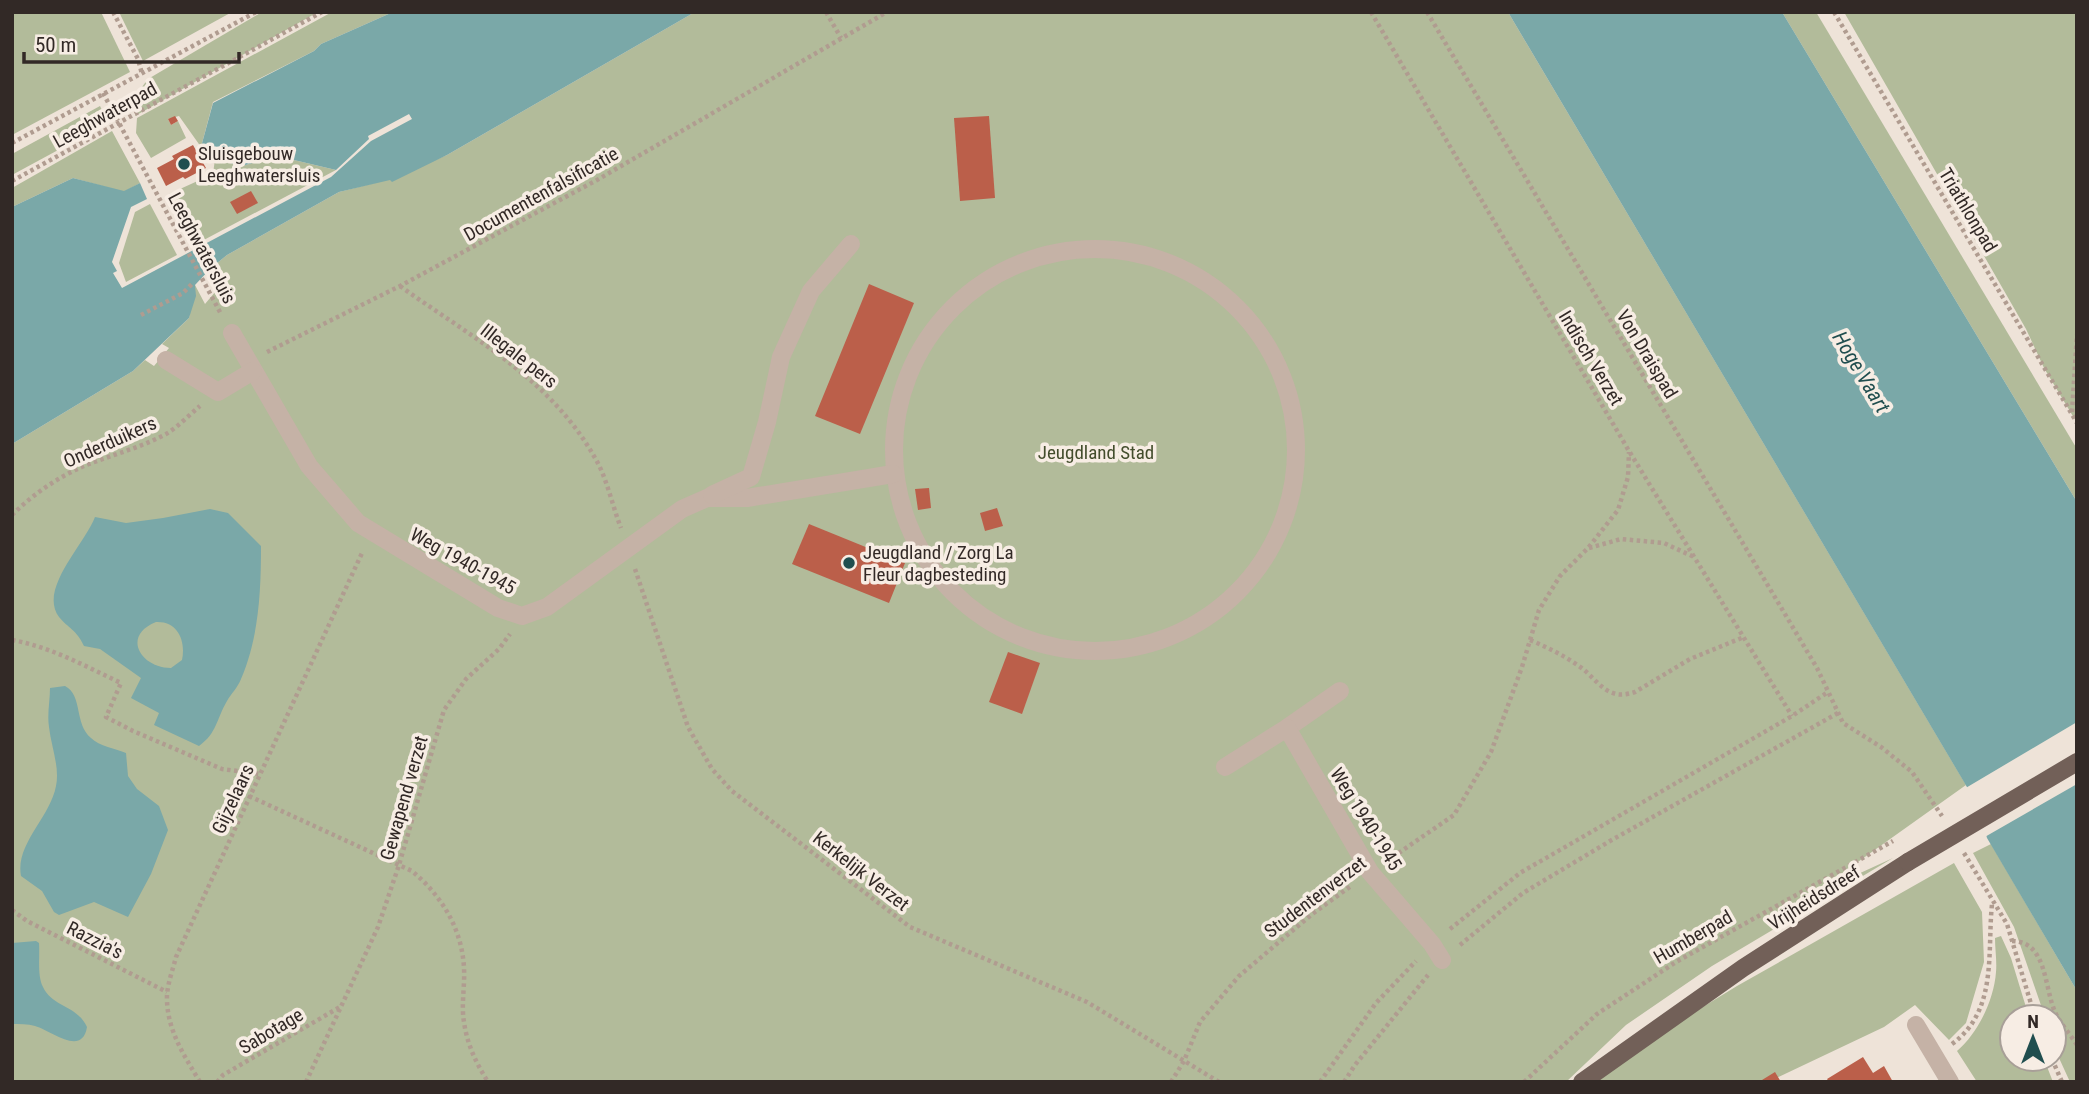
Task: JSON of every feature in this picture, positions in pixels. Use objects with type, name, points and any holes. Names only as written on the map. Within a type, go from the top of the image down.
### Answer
[{"type":"main road","name":"Vrijheidsdreef","points":[[1582,1082],[1742,968],[1908,862],[2077,762]]},
{"type":"street","points":[[707,498],[751,477],[767,422],[781,357],[811,290],[851,244]]},
{"type":"street","points":[[1082,248],[1147,254],[1206,281],[1255,325],[1286,382],[1298,450],[1287,517],[1254,576],[1204,621],[1141,648],[1073,652],[1008,633],[952,594],[912,539],[893,474],[896,408],[920,347],[928,337],[962,297],[1018,263],[1082,248]]},
{"type":"street","name":"Weg 1940-1945","points":[[232,333],[309,466],[358,523],[498,608],[522,616],[547,607],[682,509],[707,498],[747,498],[893,474]]},
{"type":"street","points":[[166,360],[218,391],[250,367]]},
{"type":"street","points":[[1225,767],[1340,691]]},
{"type":"street","name":"Weg 1940-1945","points":[[1286,728],[1370,872],[1432,944],[1442,960]]},
{"type":"street","points":[[1916,1025],[1950,1082]]},
{"type":"path","name":"Leeghwaterpad","points":[[113,12],[138,59],[142,74]]},
{"type":"path","name":"Leeghwaterpad","points":[[12,143],[256,12]]},
{"type":"path","name":"Leeghwaterpad","points":[[12,181],[322,12]]},
{"type":"path","points":[[826,12],[841,38]]},
{"type":"path","name":"Documentenfalsificatie","points":[[250,367],[290,339],[400,286],[597,180],[887,12]]},
{"type":"path","name":"Indisch Verzet","points":[[1371,12],[1629,451],[1792,716]]},
{"type":"path","name":"Von Draispad","points":[[1427,12],[1817,668],[1838,713],[1609,841],[1523,893],[1442,960]]},
{"type":"path","name":"Triathlonpad","points":[[1834,12],[2077,424]]},
{"type":"path","points":[[103,93],[118,123]]},
{"type":"path","name":"Leeghwatersluis","points":[[118,123],[232,333]]},
{"type":"path","points":[[141,315],[183,293],[193,283]]},
{"type":"path","name":"Illegale pers","points":[[400,286],[493,350],[551,397],[596,458],[627,547]]},
{"type":"path","points":[[2071,413],[2077,335]]},
{"type":"path","name":"Onderduikers","points":[[12,515],[24,503],[82,467],[137,447],[168,432],[218,391]]},
{"type":"path","name":"Studentenverzet","points":[[1171,1082],[1184,1061],[1200,1022],[1239,976],[1311,915],[1454,815],[1491,752],[1539,610],[1560,576],[1588,548],[1618,510],[1628,477],[1629,451]]},
{"type":"path","name":"Gijzelaars","points":[[200,1082],[175,1040],[168,1009],[167,992],[176,957],[346,591],[370,532]]},
{"type":"path","points":[[1588,548],[1621,539],[1664,544],[1694,557]]},
{"type":"path","name":"Kerkelijk Verzet","points":[[627,547],[688,727],[712,769],[732,791],[911,927],[1087,1002],[1219,1082]]},
{"type":"path","name":"Gewapend verzet","points":[[306,1082],[378,927],[444,710],[466,679],[499,649],[522,616]]},
{"type":"path","points":[[1530,640],[1554,651],[1583,670],[1603,688],[1614,694],[1624,694],[1634,692],[1690,659],[1744,637]]},
{"type":"path","points":[[12,640],[54,651],[121,683],[106,717],[132,731],[222,769],[260,774]]},
{"type":"path","points":[[1320,1082],[1376,1003],[1432,944],[1520,873],[1792,716],[1828,692]]},
{"type":"path","points":[[249,796],[399,865],[425,882],[445,906],[458,937],[464,966],[463,1019],[468,1043],[488,1082]]},
{"type":"path","name":"Humberpad","points":[[1524,1082],[1598,1014],[1676,962],[1893,841]]},
{"type":"path","points":[[1935,1056],[1958,1040],[1974,1022],[1982,1005],[1990,962],[1992,903]]},
{"type":"path","name":"Razzia's","points":[[12,910],[27,921],[167,992]]},
{"type":"path","points":[[2012,941],[2020,941],[2036,952],[2055,1012],[2077,1045]]},
{"type":"path","points":[[1344,1082],[1409,996],[1442,960]]},
{"type":"path","name":"Sabotage","points":[[216,1082],[223,1075],[340,1006]]},
{"type":"green space","points":[[12,12],[101,12],[130,72],[12,135]]},
{"type":"green space","points":[[119,12],[232,12],[143,61]]},
{"type":"green space","points":[[262,12],[318,12],[135,116],[142,87],[148,79]]},
{"type":"green space","points":[[332,12],[393,12],[321,44],[314,51],[213,102],[201,147],[179,116],[168,119],[171,125],[178,121],[186,138],[151,158],[136,133],[137,118]]},
{"type":"green space","name":"Jeugdland Stad","points":[[695,12],[1508,12],[1966,785],[1810,896],[1893,858],[1712,966],[1626,1025],[1566,1082],[12,1082],[12,444],[133,371],[145,360],[154,366],[169,348],[162,344],[189,318],[195,285],[205,304],[221,285],[211,268],[227,255],[339,192],[390,179],[447,155]]},
{"type":"green space","points":[[1782,12],[1816,12],[2077,449],[2077,502]]},
{"type":"green space","points":[[1844,12],[2077,12],[2077,423],[2044,368],[2026,329]]},
{"type":"green space","points":[[100,106],[108,123],[12,175],[12,154]]},
{"type":"green space","points":[[112,131],[140,183],[124,192],[73,178],[12,207],[12,188]]},
{"type":"green space","points":[[277,156],[336,170],[200,242],[169,194],[213,174],[215,159],[242,166]]},
{"type":"green space","points":[[150,204],[177,255],[126,282],[119,263],[135,212]]},
{"type":"green space","points":[[1991,844],[2077,991],[2077,1082],[2070,1082],[2066,1073],[2068,1073],[2068,1003],[2040,1003],[2014,927],[1973,853]]},
{"type":"green space","points":[[1954,863],[1982,912],[1984,962],[1966,1023],[1949,1040],[1915,1005],[1884,1027],[1768,1082],[1596,1082],[1657,1035],[1737,986]]},
{"type":"green space","points":[[2001,936],[2025,1003],[1998,1003],[1998,1073],[2049,1073],[2053,1082],[1977,1082],[1957,1051],[1972,1035],[1992,994],[1996,972],[1995,938]]},
{"type":"water","points":[[393,12],[695,12],[447,155],[392,182],[390,180],[339,192],[227,255],[195,285],[196,296],[189,318],[133,371],[12,444],[12,207],[73,178],[124,191],[140,183],[147,199],[131,207],[112,262],[117,271],[113,273],[122,288],[331,177],[371,141],[412,119],[409,114],[368,136],[369,139],[336,170],[277,156],[242,166],[215,159],[208,161],[201,147],[213,103],[314,51],[321,44]]},
{"type":"water","name":"Hoge Vaart","points":[[1508,12],[1782,12],[2077,502],[2077,991],[1987,838],[1977,804]]},
{"type":"water","points":[[210,509],[228,513],[261,546],[258,614],[252,647],[240,682],[227,701],[213,731],[199,746],[154,725],[159,713],[131,698],[141,678],[100,649],[84,646],[59,617],[54,606],[54,593],[59,580],[95,517],[126,523]],"holes":[[[156,622],[175,629],[183,646],[182,660],[171,668],[151,663],[139,650],[137,643],[145,628]]]},
{"type":"water","points":[[65,686],[74,696],[82,725],[91,738],[126,753],[128,776],[137,789],[159,806],[168,830],[151,874],[128,917],[94,902],[59,915],[54,912],[42,891],[21,876],[23,853],[53,798],[56,786],[56,764],[48,722],[50,688]]},
{"type":"water","points":[[12,943],[39,943],[41,982],[47,994],[77,1014],[87,1027],[84,1036],[79,1040],[66,1040],[32,1025],[12,1024]]},
{"type":"pier","points":[[2077,722],[2077,784],[1983,838],[1974,806],[1964,789]]},
{"type":"building","points":[[175,116],[178,121],[171,125],[168,119]]},
{"type":"building","points":[[989,116],[995,198],[960,201],[954,118]]},
{"type":"building","name":"Sluisgebouw Leeghwatersluis","points":[[193,145],[206,168],[166,186],[157,168]]},
{"type":"building","points":[[251,191],[258,203],[237,214],[230,202]]},
{"type":"building","points":[[869,284],[914,303],[860,434],[815,416]]},
{"type":"building","points":[[929,488],[931,508],[918,510],[915,489]]},
{"type":"building","points":[[997,508],[1003,526],[985,531],[980,513]]},
{"type":"building","name":"Jeugdland / Zorg La Fleur dagbesteding","points":[[809,524],[905,563],[889,603],[792,564]]},
{"type":"building","points":[[1008,652],[1040,663],[1022,714],[989,702]]},
{"type":"building","points":[[1863,1057],[1873,1073],[1884,1066],[1893,1082],[1829,1082],[1827,1079]]},
{"type":"building","points":[[1775,1072],[1781,1082],[1763,1082],[1762,1080]]},
{"type":"place","name":"Sluisgebouw Leeghwatersluis","points":[[184,164]]},
{"type":"place","name":"Jeugdland / Zorg La Fleur dagbesteding","points":[[849,563]]}]
